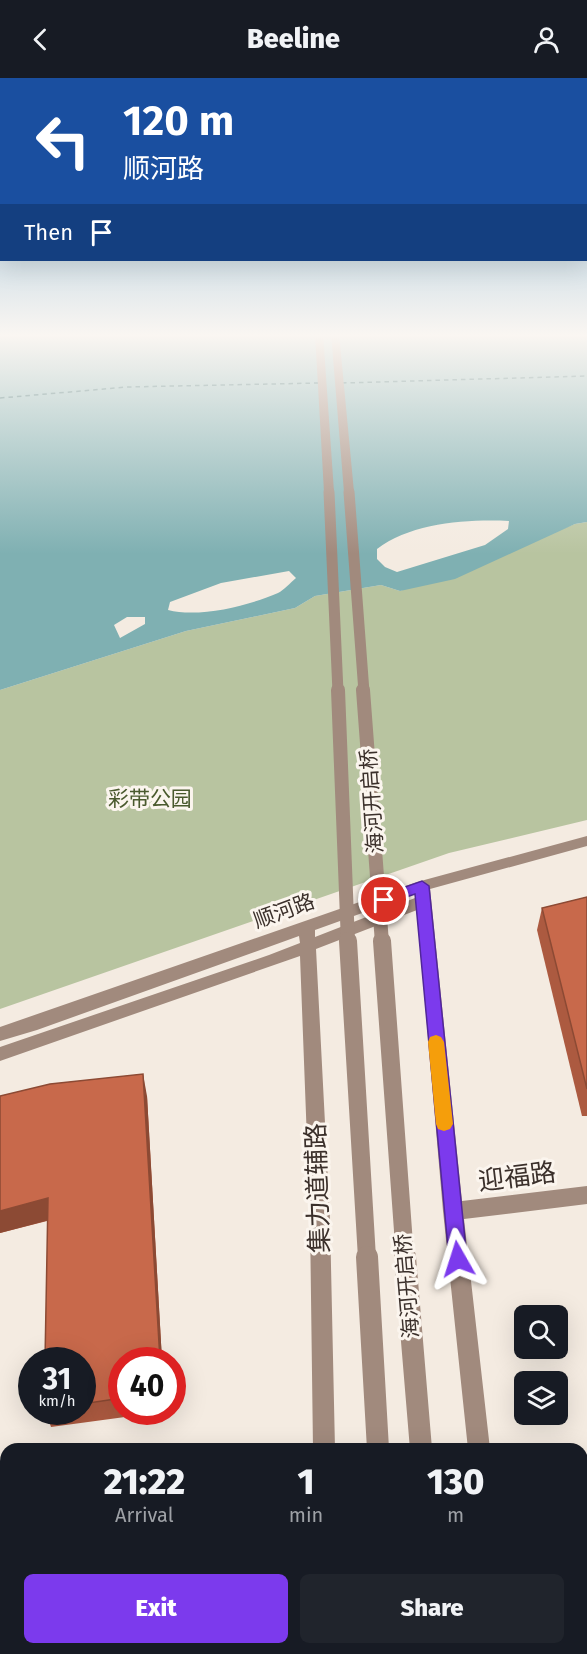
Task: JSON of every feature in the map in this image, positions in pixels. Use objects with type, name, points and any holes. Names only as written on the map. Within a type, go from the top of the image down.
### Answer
[{"type":"main road","name":"海河开启桥","points":[[324,407],[349,958],[378,1443]]},
{"type":"main road","name":"海河开启桥","points":[[342,407],[420,1443]]},
{"type":"main road","name":"顺河路","points":[[0,1054],[422,894],[587,841]]},
{"type":"main road","points":[[422,894],[478,1443]]},
{"type":"main road","name":"顺河路","points":[[0,1034],[308,937]]},
{"type":"main road","name":"集力道辅路","points":[[308,937],[320,1220],[324,1443]]},
{"type":"main road","name":"迎福路","points":[[453,1211],[587,1195]]},
{"type":"green space","name":"彩带公园","points":[[587,522],[587,820],[449,853],[0,1009],[0,690],[186,631],[295,608],[315,596],[381,585],[400,591],[575,524]]},
{"type":"water","points":[[0,407],[587,407],[587,522],[575,524],[455,579],[400,591],[381,585],[315,596],[295,608],[186,631],[0,690]],"holes":[[[509,521],[508,529],[485,545],[397,572],[385,567],[377,559],[377,549],[391,540],[406,533],[440,524]],[[289,571],[296,578],[285,588],[253,602],[209,612],[168,610],[170,602],[221,583]],[[127,617],[145,617],[145,624],[120,638],[114,625]]]},
{"type":"building","points":[[587,897],[587,1089],[542,908]]},
{"type":"building","points":[[143,1074],[159,1347],[108,1347],[108,1400],[96,1402],[96,1347],[45,1347],[48,1198],[0,1211],[0,1096],[50,1084]]},
{"type":"slow traffic","points":[[436,1042],[444,1124]]},
{"type":"route","points":[[384,900],[422,886],[458,1259]]}]
